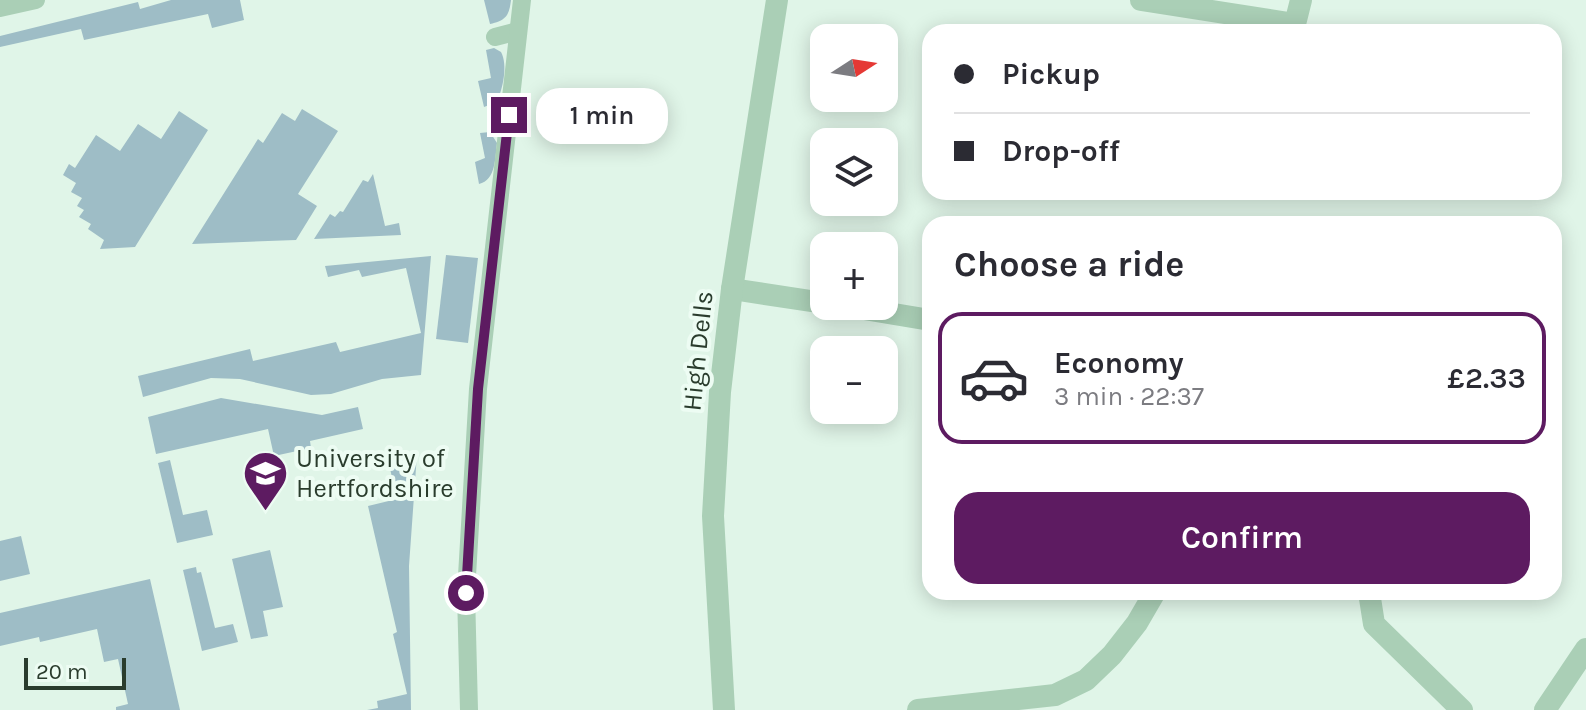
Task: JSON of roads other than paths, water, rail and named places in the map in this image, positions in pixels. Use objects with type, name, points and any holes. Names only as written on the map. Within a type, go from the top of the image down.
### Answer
[{"type":"street","name":"High Dells","points":[[724,710],[713,516],[720,392],[732,289],[777,0]]},
{"type":"street","points":[[1141,0],[1275,24]]},
{"type":"street","points":[[1298,24],[1301,0]]},
{"type":"street","points":[[732,289],[810,301]]},
{"type":"street","points":[[898,315],[922,319]]},
{"type":"street","points":[[918,710],[1055,695],[1086,680],[1112,655],[1150,600]]},
{"type":"street","points":[[1370,600],[1374,624],[1462,710]]},
{"type":"street","points":[[1545,710],[1586,649]]},
{"type":"lane","points":[[0,8],[36,0]]},
{"type":"lane","points":[[469,710],[466,593],[478,389],[522,0]]},
{"type":"lane","points":[[495,37],[518,31]]},
{"type":"lane","points":[[489,120],[509,115]]},
{"type":"place","name":"University of Hertfordshire","points":[[265,512]]}]
